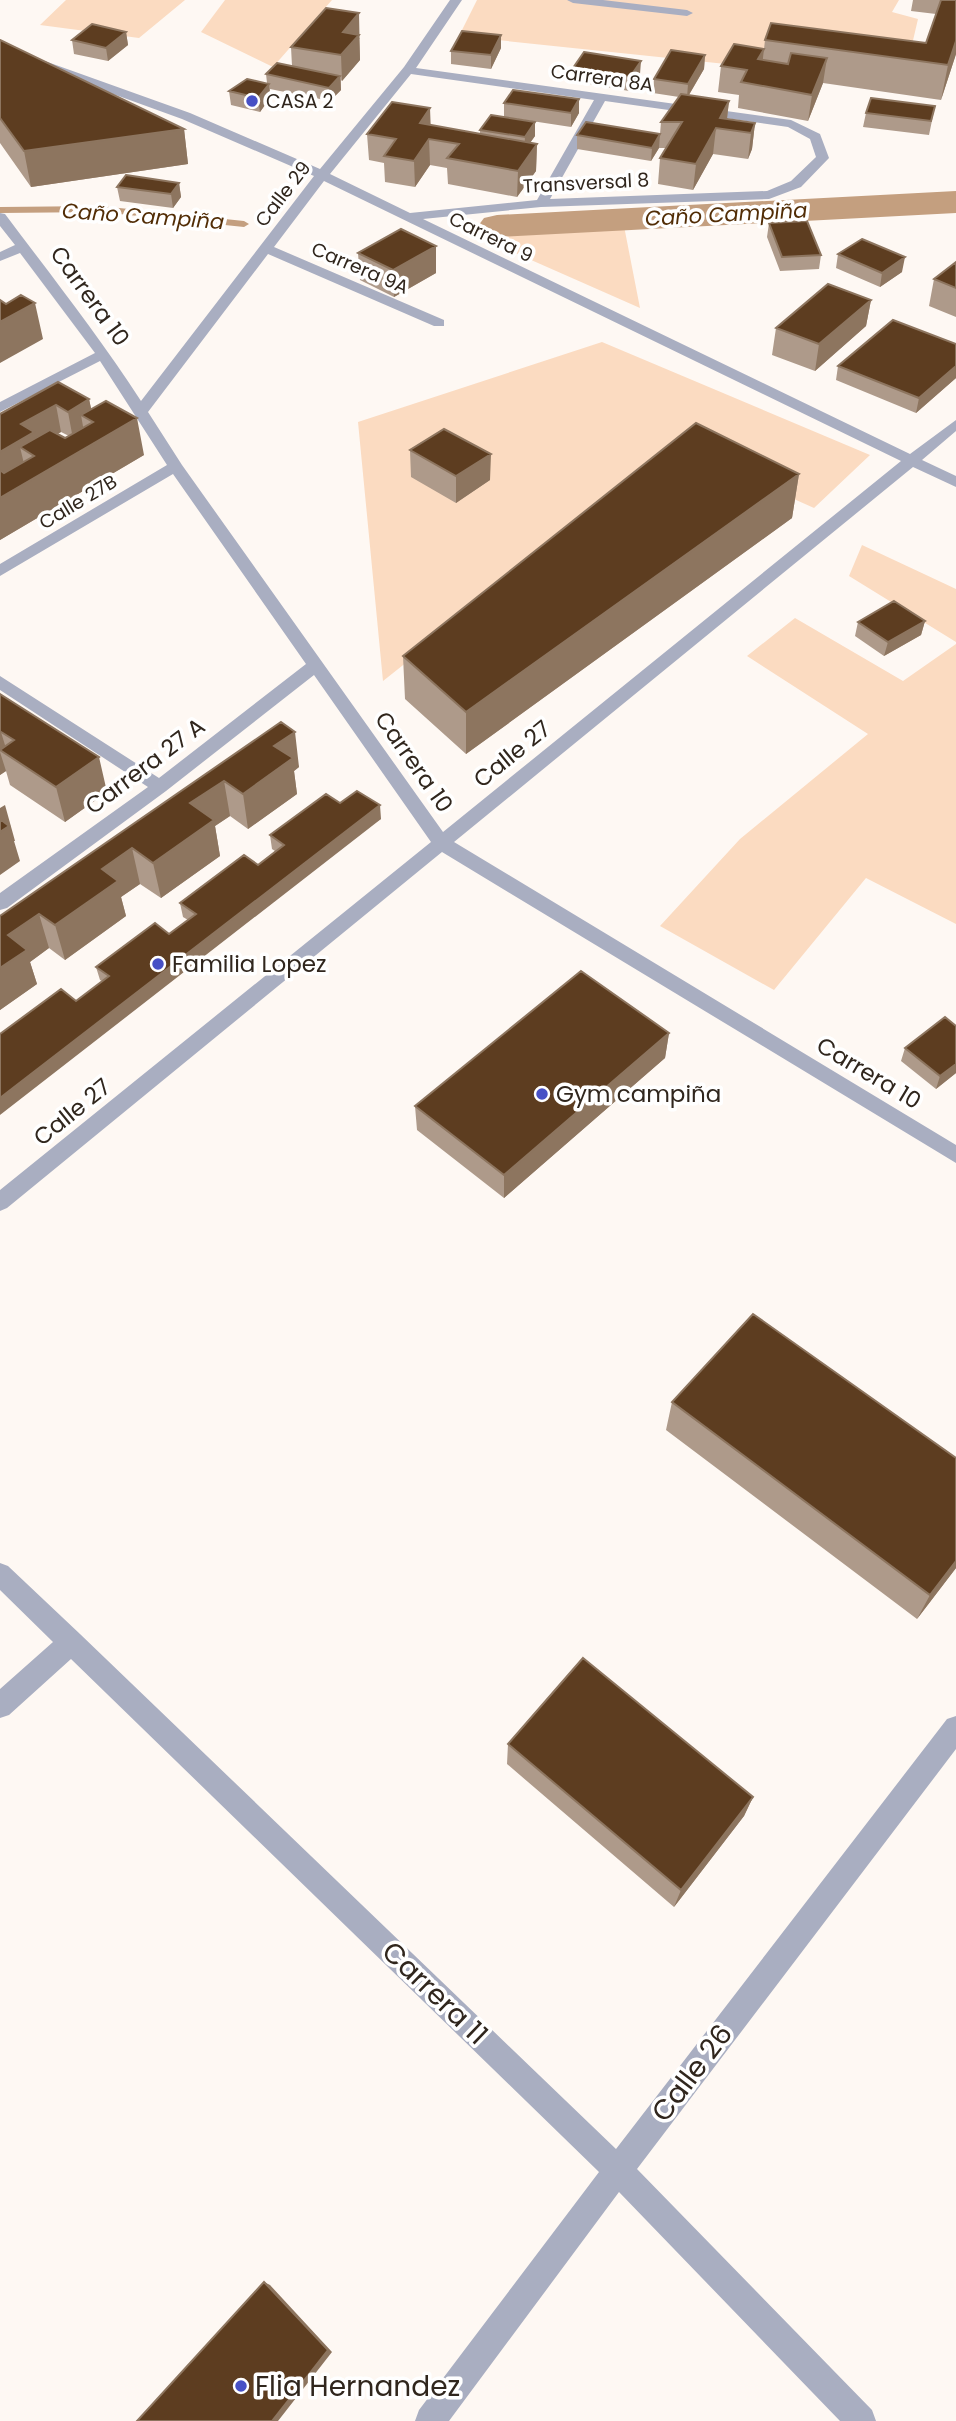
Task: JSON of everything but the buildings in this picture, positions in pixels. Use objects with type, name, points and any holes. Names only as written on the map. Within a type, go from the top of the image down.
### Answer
[{"type":"street","name":"Calle 29","points":[[140,412],[322,175],[408,70],[456,0]]},
{"type":"street","points":[[573,0],[687,13]]},
{"type":"street","name":"Carrera 9","points":[[0,49],[186,116],[322,175],[956,482]]},
{"type":"street","name":"Carrera 8A","points":[[408,70],[791,124],[816,137],[823,158],[796,184],[769,195]]},
{"type":"street","points":[[541,203],[602,97]]},
{"type":"street","name":"Transversal 8","points":[[406,217],[541,203],[769,195]]},
{"type":"street","name":"Carrera 10","points":[[0,217],[103,354],[175,466],[441,844],[956,1154]]},
{"type":"street","points":[[0,257],[24,246]]},
{"type":"street","name":"Carrera 9A","points":[[266,248],[439,323]]},
{"type":"street","points":[[0,408],[103,354]]},
{"type":"street","name":"Calle 27","points":[[0,1202],[956,424]]},
{"type":"street","name":"Calle 27B","points":[[0,571],[175,466]]},
{"type":"street","name":"Carrera 27 A","points":[[0,903],[160,788],[316,665]]},
{"type":"street","points":[[0,682],[160,788]]},
{"type":"street","name":"Carrera 11","points":[[0,1574],[618,2170],[861,2421]]},
{"type":"street","points":[[0,1706],[71,1642]]},
{"type":"street","name":"Calle 26","points":[[430,2421],[956,1728]]},
{"type":"shaded area","points":[[66,0],[185,0],[139,38],[40,25]]},
{"type":"shaded area","points":[[225,0],[332,0],[273,67],[201,32]]},
{"type":"shaded area","points":[[477,0],[899,0],[892,12],[918,19],[907,66],[766,46],[745,66],[459,36]]},
{"type":"shaded area","points":[[624,226],[640,308],[479,237]]},
{"type":"shaded area","points":[[602,342],[870,455],[814,508],[678,447],[383,681],[358,422]]},
{"type":"shaded area","points":[[862,545],[956,589],[956,642],[849,576]]},
{"type":"shaded area","points":[[795,618],[903,681],[956,644],[956,924],[866,878],[774,990],[660,926],[740,839],[868,734],[747,656]]},
{"type":"waterway","name":"Caño Campiña","points":[[497,226],[956,202]]},
{"type":"waterway","name":"Caño Campiña","points":[[0,210],[100,209],[244,224]]},
{"type":"place","name":"CASA 2","points":[[252,101]]},
{"type":"place","name":"Familia Lopez","points":[[158,964]]},
{"type":"place","name":"Gym campiña","points":[[542,1094]]},
{"type":"place","name":"Flia Hernandez","points":[[241,2386]]}]
